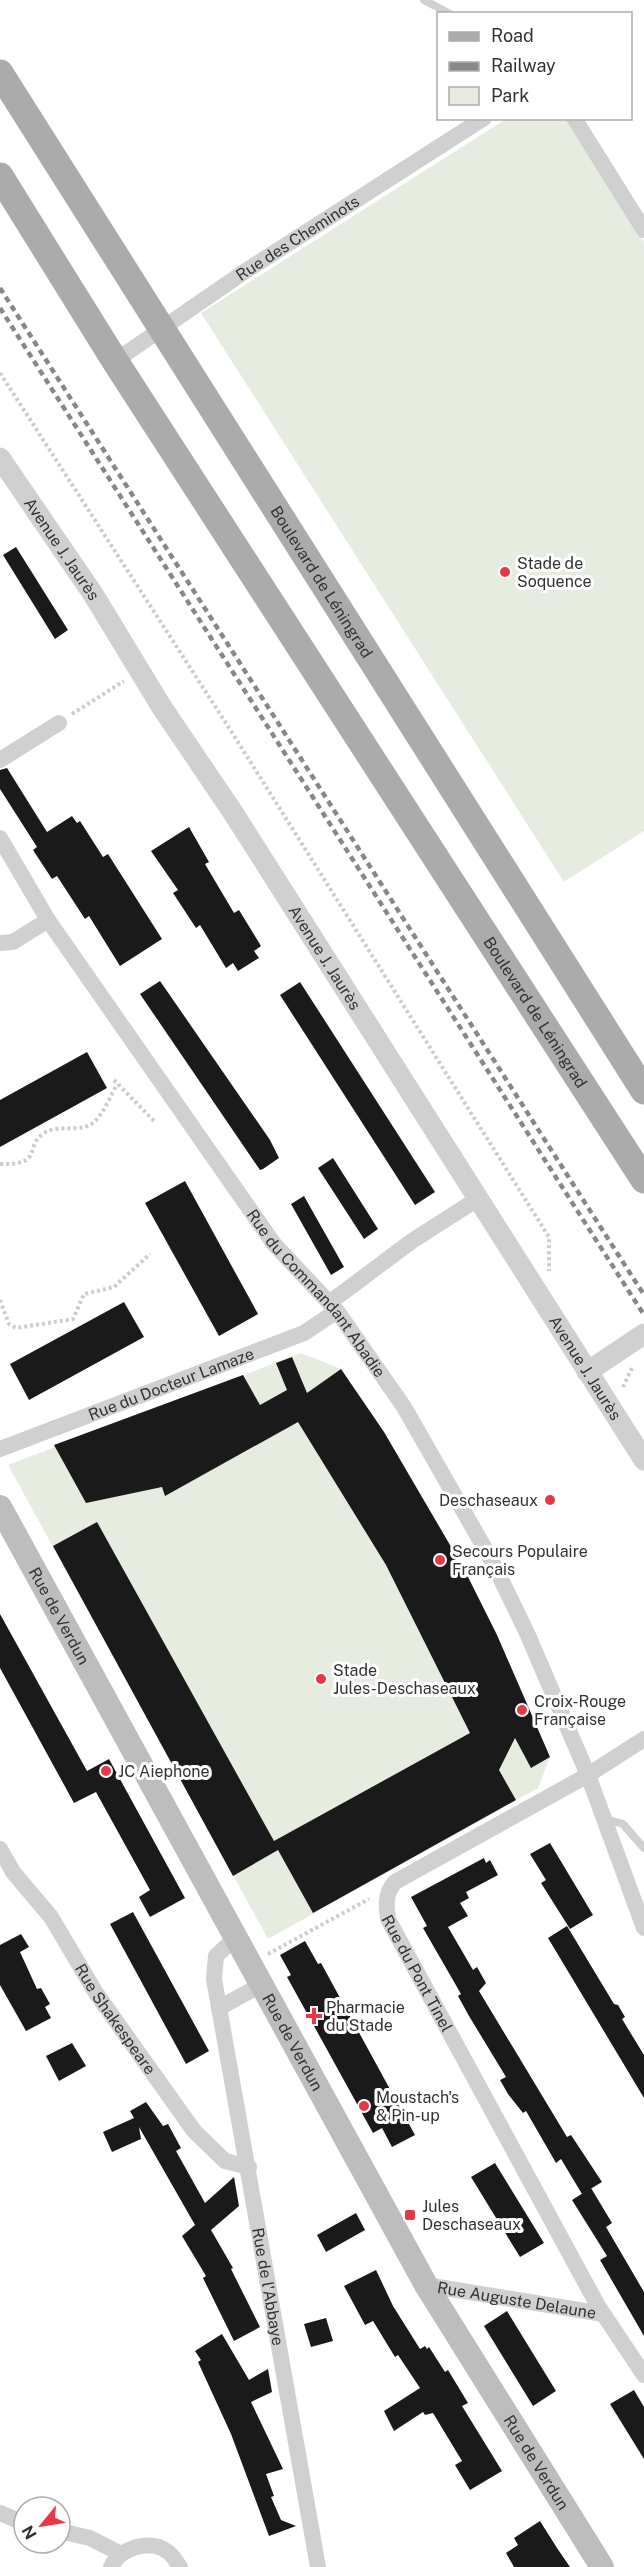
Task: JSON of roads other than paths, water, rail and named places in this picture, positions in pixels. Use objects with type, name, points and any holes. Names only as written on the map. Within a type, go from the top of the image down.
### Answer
[{"type":"main road","name":"Boulevard de Léningrad","points":[[0,73],[644,1091]]},
{"type":"main road","name":"Boulevard de Léningrad","points":[[0,176],[115,361],[644,1180]]},
{"type":"main road","name":"Rue de Verdun","points":[[0,1507],[426,2285],[602,2567]]},
{"type":"street","name":"Rue des Cheminots","points":[[115,361],[161,328],[481,120]]},
{"type":"street","points":[[575,120],[644,230]]},
{"type":"street","name":"Avenue J. Jaurès","points":[[0,458],[93,594],[161,706],[234,814],[476,1200],[644,1460]]},
{"type":"street","points":[[0,760],[59,723]]},
{"type":"street","name":"Rue du Commandant Abadie","points":[[0,838],[48,920],[274,1244],[333,1307],[404,1407],[492,1561],[559,1702],[644,1928]]},
{"type":"street","points":[[0,943],[13,942],[48,920]]},
{"type":"street","name":"Rue du Docteur Lamaze","points":[[0,1449],[304,1333],[412,1241],[476,1200]]},
{"type":"street","points":[[587,1372],[644,1334]]},
{"type":"street","name":"Rue du Pont Tinel","points":[[603,2314],[388,1919],[386,1904],[388,1889],[395,1882],[588,1775],[644,1739]]},
{"type":"street","name":"Rue Shakespeare","points":[[0,1849],[13,1872],[51,1917],[96,1993],[194,2131],[225,2161],[249,2167]]},
{"type":"street","name":"Rue de l'Abbaye","points":[[236,1937],[216,1956],[214,1979],[318,2567]]},
{"type":"street","points":[[219,2008],[261,1985]]},
{"type":"street","name":"Rue Auguste Delaune","points":[[426,2285],[603,2314],[644,2376]]},
{"type":"street","points":[[72,2534],[90,2538],[116,2560],[133,2548],[155,2547],[169,2552],[180,2567]]},
{"type":"lane","points":[[424,0],[446,12]]},
{"type":"lane","points":[[604,1819],[623,1824],[644,1848]]},
{"type":"railway","points":[[0,288],[644,1295]]},
{"type":"railway","points":[[0,308],[644,1315]]},
{"type":"place","name":"Stade de Soquence","points":[[505,572]]},
{"type":"place","name":"Deschaseaux","points":[[550,1500]]},
{"type":"place","name":"Secours Populaire Français","points":[[440,1560]]},
{"type":"place","name":"Stade Jules-Deschaseaux","points":[[321,1679]]},
{"type":"place","name":"Croix-Rouge Française","points":[[522,1710]]},
{"type":"place","name":"JC Aiephone","points":[[106,1771]]},
{"type":"place","name":"Pharmacie du Stade","points":[[314,2016]]},
{"type":"place","name":"Moustach's & Pin-up","points":[[364,2106]]},
{"type":"place","name":"Jules Deschaseaux","points":[[410,2215]]}]
